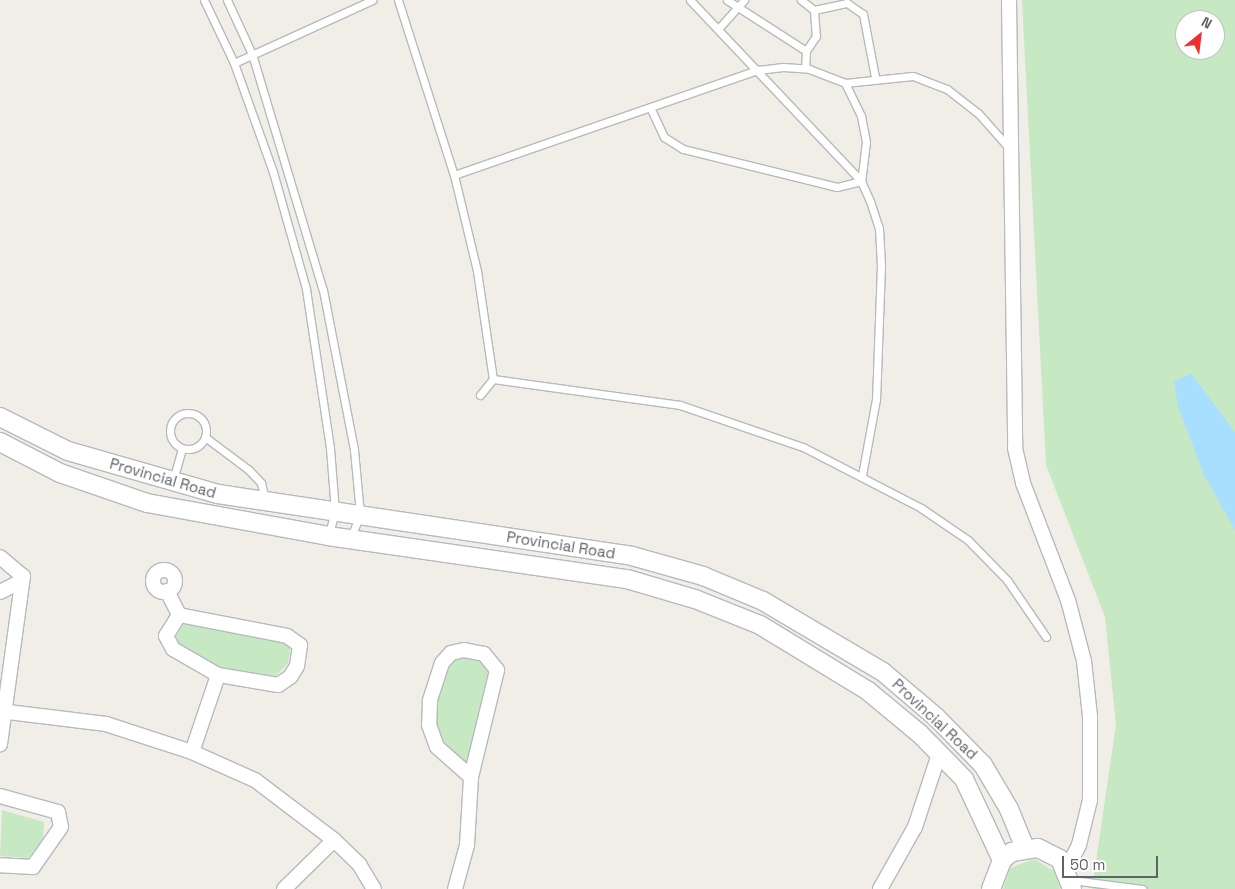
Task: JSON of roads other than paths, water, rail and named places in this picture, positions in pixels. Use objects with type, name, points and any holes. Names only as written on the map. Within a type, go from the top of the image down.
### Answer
[{"type":"street","points":[[1009,0],[1016,448],[1023,482],[1068,600],[1084,661],[1090,716],[1090,800],[1070,880]]},
{"type":"street","name":"Provincial Road","points":[[0,417],[68,451],[172,482],[266,501],[334,512],[360,514],[632,556],[747,594],[835,640],[883,672],[936,717],[983,765],[1025,848]]},
{"type":"street","name":"Provincial Road","points":[[0,442],[60,473],[147,503],[328,536],[628,579],[739,616],[816,656],[868,690],[939,754],[964,779],[1002,860]]},
{"type":"street","points":[[0,557],[23,576],[2,711],[0,744]]},
{"type":"street","points":[[0,592],[22,582]]},
{"type":"street","points":[[167,591],[179,615]]},
{"type":"street","points":[[739,616],[747,594]]},
{"type":"street","points":[[179,615],[287,636],[300,645],[290,677],[278,685],[218,675],[173,649],[166,636],[179,615]]},
{"type":"street","points":[[455,889],[467,845],[470,777],[497,670],[484,654],[464,650],[452,653],[442,663],[429,725],[437,747],[470,777]]},
{"type":"street","points":[[192,752],[218,675]]},
{"type":"street","points":[[2,711],[106,724],[192,752],[255,780],[334,840],[359,864],[374,889]]},
{"type":"street","points":[[880,889],[915,826],[939,754]]},
{"type":"street","points":[[0,796],[58,812],[61,827],[33,867],[0,865]]},
{"type":"street","points":[[284,889],[334,840]]},
{"type":"street","points":[[991,889],[1002,860],[1025,848],[1050,852],[1070,880]]},
{"type":"lane","points":[[204,0],[234,63],[273,172],[306,290],[334,512],[328,536]]},
{"type":"lane","points":[[227,0],[252,54],[323,290],[354,450],[360,514],[351,538]]},
{"type":"lane","points":[[234,63],[372,0]]},
{"type":"lane","points":[[398,0],[454,175],[477,271],[493,379],[480,395]]},
{"type":"lane","points":[[690,0],[861,180],[879,228],[881,265],[876,399],[862,475]]},
{"type":"lane","points":[[727,0],[806,51]]},
{"type":"lane","points":[[718,29],[739,8],[744,0]]},
{"type":"lane","points":[[801,0],[814,10],[816,36],[806,51],[804,68]]},
{"type":"lane","points":[[814,10],[847,3],[863,14],[875,78]]},
{"type":"lane","points":[[454,175],[651,110],[758,70],[804,68],[845,84],[875,78],[913,76],[947,89],[978,113],[1010,149]]},
{"type":"lane","points":[[845,84],[861,116],[866,142],[861,180]]},
{"type":"lane","points":[[651,110],[664,137],[683,149],[836,187],[861,180]]},
{"type":"lane","points":[[493,379],[680,405],[803,447],[862,475],[968,540],[1006,580],[1046,637]]},
{"type":"lane","points":[[181,414],[199,416],[206,425],[205,437],[193,448],[182,448],[170,434],[172,422],[181,414]]},
{"type":"lane","points":[[205,437],[249,470],[261,483],[266,501]]},
{"type":"lane","points":[[172,482],[182,448]]},
{"type":"lane","points":[[1070,880],[1142,889]]},
{"type":"water","points":[[1191,373],[1235,432],[1235,530],[1204,475],[1178,407],[1174,382]]}]
